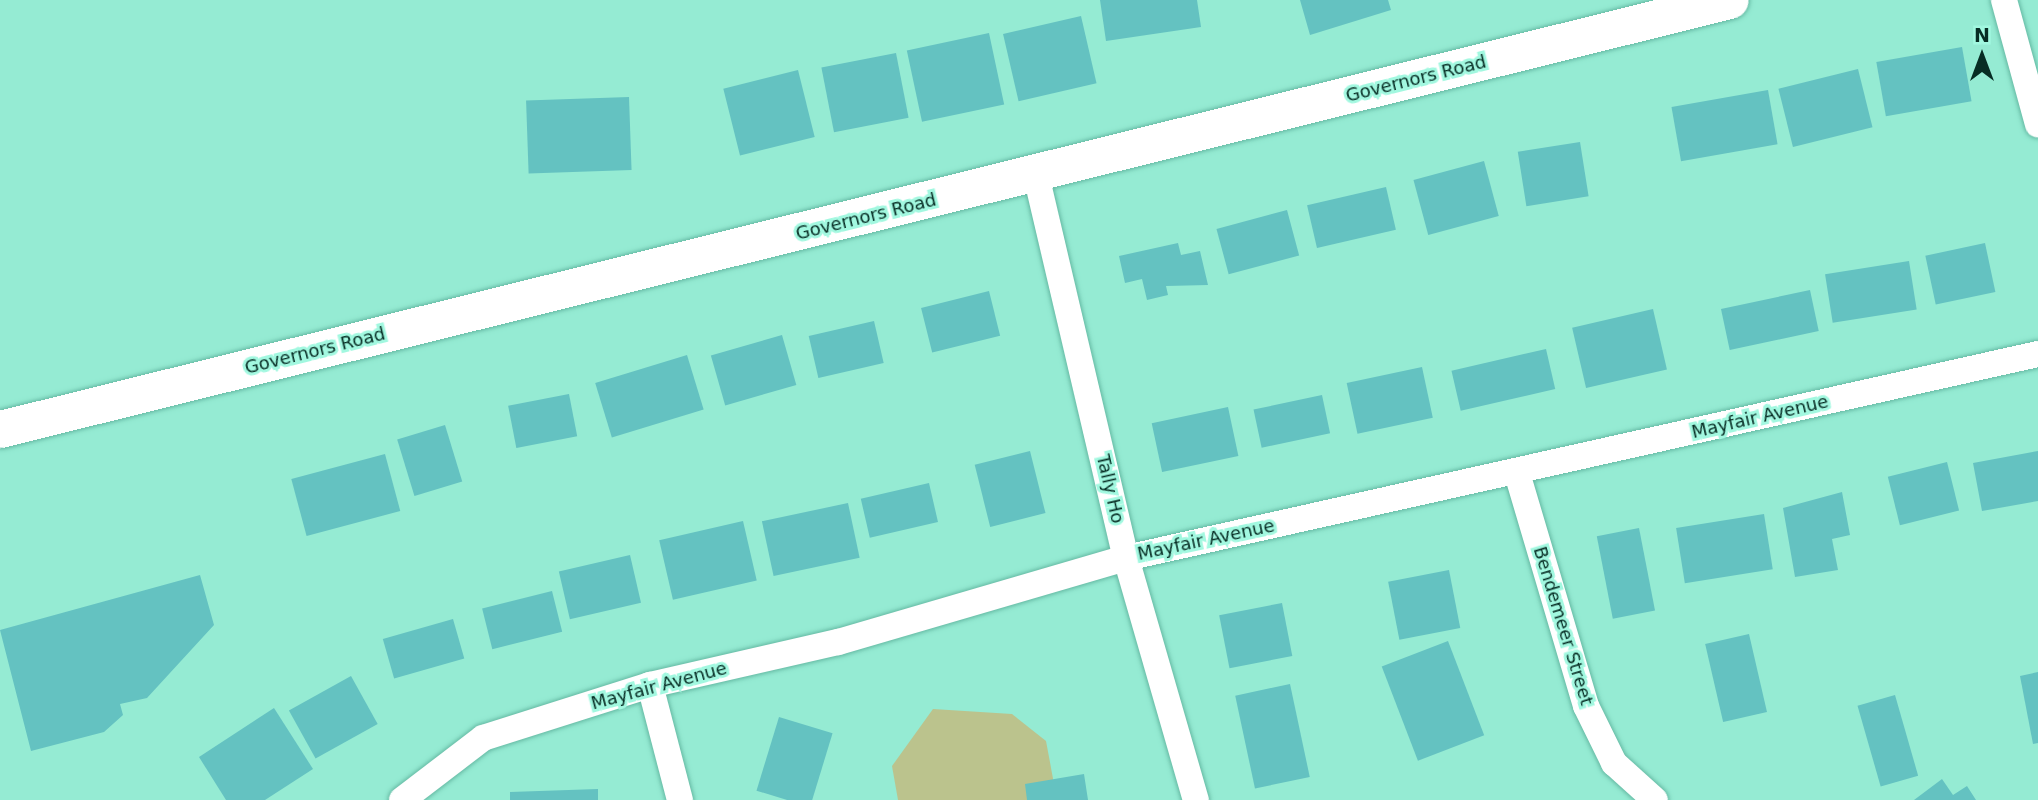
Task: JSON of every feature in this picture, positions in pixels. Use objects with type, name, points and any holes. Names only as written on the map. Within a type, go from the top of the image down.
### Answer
[{"type":"main road","name":"Governors Road","points":[[0,429],[1036,175],[1730,0]]},
{"type":"street","points":[[2004,0],[2038,124]]},
{"type":"street","name":"Tally Ho","points":[[1036,175],[1126,558],[1196,800]]},
{"type":"street","name":"Mayfair Avenue","points":[[402,800],[483,738],[650,685],[838,642],[1126,558],[1517,473],[2038,354]]},
{"type":"street","name":"Bendemeer Street","points":[[1517,473],[1586,706],[1614,763],[1656,800]]},
{"type":"street","points":[[650,685],[680,800]]},
{"type":"green space","points":[[933,709],[1012,714],[1046,741],[1057,800],[898,800],[892,766]]},
{"type":"building","points":[[1100,0],[1197,0],[1201,27],[1106,41]]},
{"type":"building","points":[[1300,0],[1388,0],[1391,10],[1310,35]]},
{"type":"building","points":[[1081,16],[1097,83],[1019,101],[1003,34]]},
{"type":"building","points":[[989,33],[1004,104],[922,122],[907,50]]},
{"type":"building","points":[[1962,47],[1972,101],[1886,116],[1876,62]]},
{"type":"building","points":[[896,53],[909,118],[834,132],[821,68]]},
{"type":"building","points":[[1858,69],[1873,127],[1793,147],[1778,89]]},
{"type":"building","points":[[798,70],[815,137],[740,156],[723,89]]},
{"type":"building","points":[[1768,90],[1778,144],[1681,161],[1671,107]]},
{"type":"building","points":[[629,97],[632,170],[529,174],[526,101]]},
{"type":"building","points":[[1580,142],[1589,196],[1526,206],[1518,152]]},
{"type":"building","points":[[1484,161],[1499,216],[1428,235],[1413,180]]},
{"type":"building","points":[[1386,187],[1396,230],[1317,248],[1307,205]]},
{"type":"building","points":[[1287,210],[1299,255],[1229,274],[1216,229]]},
{"type":"building","points":[[1178,243],[1181,255],[1200,251],[1208,285],[1166,286],[1168,295],[1147,300],[1142,279],[1125,283],[1119,256]]},
{"type":"building","points":[[1985,243],[1995,292],[1936,305],[1925,256]]},
{"type":"building","points":[[1909,261],[1917,309],[1833,323],[1825,274]]},
{"type":"building","points":[[1810,290],[1819,331],[1730,350],[1721,309]]},
{"type":"building","points":[[989,291],[1000,336],[932,353],[921,308]]},
{"type":"building","points":[[1653,309],[1667,369],[1586,388],[1572,328]]},
{"type":"building","points":[[874,321],[884,363],[818,378],[809,336]]},
{"type":"building","points":[[782,335],[796,385],[725,405],[711,355]]},
{"type":"building","points":[[1546,349],[1555,389],[1461,411],[1451,371]]},
{"type":"building","points":[[687,355],[704,410],[612,438],[595,383]]},
{"type":"building","points":[[1422,367],[1433,418],[1357,434],[1347,383]]},
{"type":"building","points":[[569,394],[577,436],[516,448],[508,406]]},
{"type":"building","points":[[1322,395],[1330,433],[1262,448],[1254,410]]},
{"type":"building","points":[[1228,407],[1238,456],[1162,472],[1152,423]]},
{"type":"building","points":[[445,425],[462,481],[414,496],[397,440]]},
{"type":"building","points":[[1030,451],[1045,513],[990,527],[975,465]]},
{"type":"building","points":[[2038,451],[2038,501],[1982,511],[1973,463]]},
{"type":"building","points":[[385,454],[400,511],[307,536],[291,479]]},
{"type":"building","points":[[1947,462],[1959,511],[1900,525],[1888,477]]},
{"type":"building","points":[[929,483],[938,522],[870,538],[861,499]]},
{"type":"building","points":[[1842,492],[1850,535],[1832,539],[1838,570],[1795,577],[1783,508]]},
{"type":"building","points":[[848,503],[860,558],[774,576],[762,521]]},
{"type":"building","points":[[1764,514],[1773,569],[1685,583],[1676,528]]},
{"type":"building","points":[[743,521],[757,580],[673,600],[659,540]]},
{"type":"building","points":[[1639,528],[1655,610],[1613,619],[1597,536]]},
{"type":"building","points":[[630,555],[641,603],[570,619],[559,571]]},
{"type":"building","points":[[1449,570],[1460,628],[1399,640],[1388,582]]},
{"type":"building","points":[[200,575],[214,625],[147,698],[120,704],[123,715],[104,732],[31,751],[0,630]]},
{"type":"building","points":[[552,591],[562,632],[492,649],[482,608]]},
{"type":"building","points":[[1282,603],[1292,656],[1229,668],[1219,615]]},
{"type":"building","points":[[453,619],[464,658],[394,679],[383,639]]},
{"type":"building","points":[[1749,634],[1767,712],[1723,722],[1705,644]]},
{"type":"building","points":[[1448,641],[1484,735],[1418,761],[1382,666]]},
{"type":"building","points":[[2038,672],[2038,743],[2033,744],[2020,676]]},
{"type":"building","points":[[351,676],[378,724],[316,759],[289,710]]},
{"type":"building","points":[[1290,684],[1310,777],[1255,789],[1235,696]]},
{"type":"building","points":[[1895,695],[1918,776],[1881,786],[1858,706]]},
{"type":"building","points":[[274,708],[313,769],[265,800],[226,800],[199,757]]},
{"type":"building","points":[[779,717],[833,733],[812,800],[787,800],[756,791]]},
{"type":"building","points":[[1084,774],[1088,800],[1027,800],[1025,784]]},
{"type":"building","points":[[1942,779],[1953,795],[1967,786],[1976,800],[1914,800]]},
{"type":"building","points":[[598,789],[598,800],[510,800],[510,792]]}]
